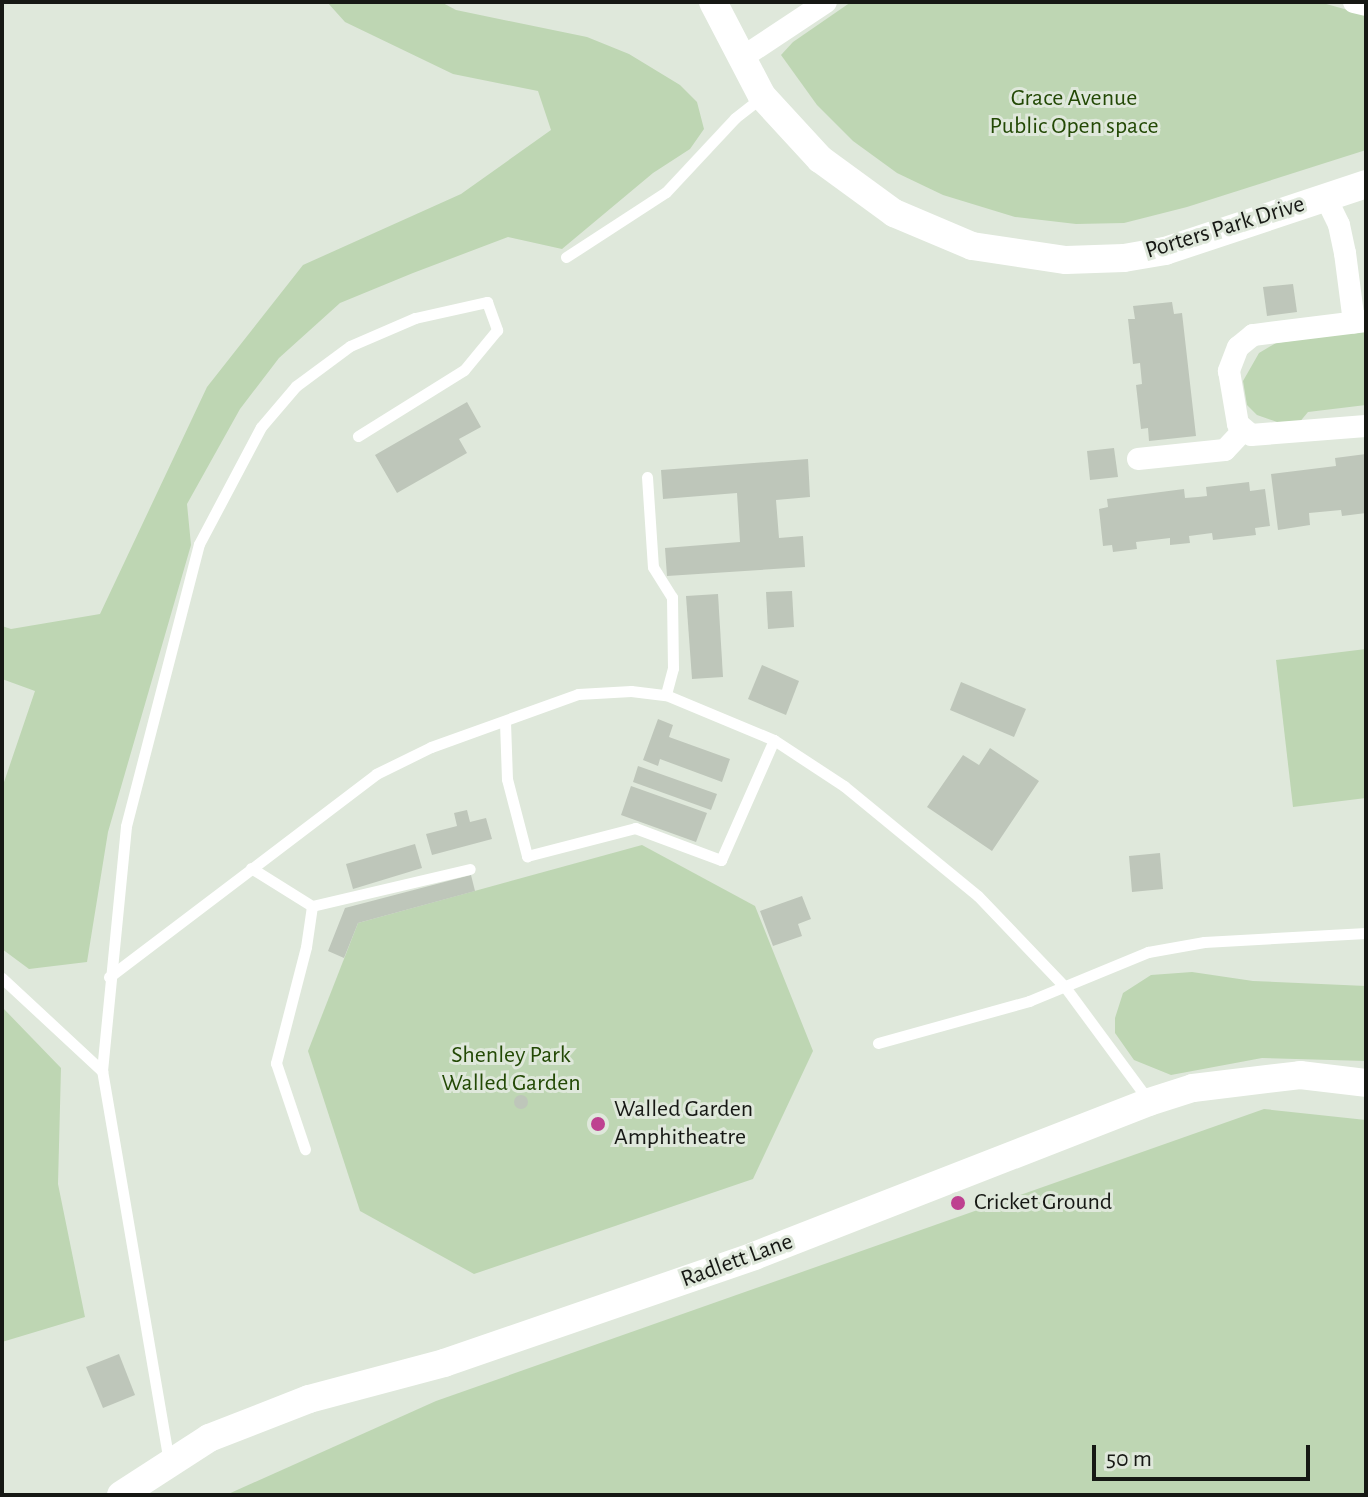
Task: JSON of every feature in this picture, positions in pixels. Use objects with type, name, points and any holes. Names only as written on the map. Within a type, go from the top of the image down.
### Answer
[{"type":"street","name":"Porters Park Drive","points":[[713,2],[740,59],[762,96],[820,159],[894,213],[972,246],[1022,256],[1066,260],[1124,258],[1165,251],[1366,184]]},
{"type":"street","points":[[740,59],[826,2]]},
{"type":"street","points":[[1354,2],[1366,5]]},
{"type":"street","points":[[1325,196],[1339,225],[1360,321],[1253,335],[1245,339],[1232,358],[1229,371],[1235,413],[1243,431],[1262,437],[1366,426]]},
{"type":"street","points":[[1138,459],[1225,450],[1243,431]]},
{"type":"street","name":"Radlett Lane","points":[[121,1495],[209,1438],[309,1399],[444,1363],[754,1256],[1149,1102],[1193,1088],[1300,1075],[1366,1083]]},
{"type":"lane","points":[[566,257],[666,192],[735,118],[762,96]]},
{"type":"lane","points":[[169,1464],[102,1071],[126,826],[199,544],[261,427],[296,386],[350,346],[415,318],[487,302],[497,330],[464,370],[358,436]]},
{"type":"lane","points":[[647,477],[653,567],[672,597],[673,668],[666,695]]},
{"type":"lane","points":[[109,977],[376,774],[431,747],[578,694],[631,691],[666,695],[774,740],[844,786],[978,896],[1065,987],[1149,1102]]},
{"type":"lane","points":[[505,722],[507,779],[527,856],[635,828],[721,860],[774,740]]},
{"type":"lane","points":[[251,868],[312,906],[470,869]]},
{"type":"lane","points":[[305,1149],[276,1063],[306,947],[312,906]]},
{"type":"lane","points":[[878,1043],[1029,1001],[1148,952],[1204,942],[1366,933]]},
{"type":"lane","points":[[4,983],[102,1071]]},
{"type":"green space","points":[[327,2],[441,2],[456,10],[587,37],[629,54],[680,85],[697,102],[704,129],[690,149],[653,173],[562,249],[508,237],[413,273],[340,303],[279,358],[240,409],[187,504],[191,545],[108,832],[87,962],[29,969],[2,949],[2,788],[35,691],[2,679],[2,626],[11,629],[100,614],[207,387],[303,265],[461,194],[551,130],[538,91],[453,74],[345,22]]},
{"type":"green space","name":"Grace Avenue Public Open space","points":[[851,2],[1319,2],[1366,15],[1366,150],[1187,207],[1124,223],[1076,224],[1015,217],[943,195],[897,173],[853,141],[817,105],[781,55],[793,42]]},
{"type":"green space","points":[[1366,330],[1366,405],[1308,412],[1298,424],[1286,425],[1257,415],[1247,405],[1243,381],[1259,353],[1276,343]]},
{"type":"green space","points":[[1366,649],[1366,798],[1293,807],[1276,660]]},
{"type":"green space","name":"Shenley Park Walled Garden","points":[[642,845],[755,906],[813,1051],[753,1179],[474,1274],[360,1211],[308,1051],[358,923]]},
{"type":"green space","points":[[1192,972],[1253,981],[1366,986],[1366,1061],[1262,1058],[1171,1075],[1134,1060],[1115,1033],[1115,1018],[1123,993],[1151,975]]},
{"type":"green space","points":[[2,1007],[61,1068],[58,1184],[85,1317],[2,1342]]},
{"type":"green space","points":[[1264,1109],[1366,1120],[1366,1495],[226,1495],[436,1401]]},
{"type":"building","points":[[1293,284],[1297,312],[1267,316],[1263,287]]},
{"type":"building","points":[[1172,302],[1174,314],[1182,313],[1196,436],[1149,441],[1148,428],[1141,429],[1136,385],[1142,384],[1140,363],[1133,364],[1128,319],[1135,319],[1133,306]]},
{"type":"building","points":[[467,402],[481,427],[459,439],[467,453],[397,493],[375,455]]},
{"type":"building","points":[[1114,448],[1118,477],[1090,480],[1087,451]]},
{"type":"building","points":[[1366,454],[1366,513],[1342,516],[1341,510],[1309,513],[1310,525],[1278,530],[1271,474],[1336,466],[1335,458]]},
{"type":"building","points":[[808,459],[810,497],[776,500],[779,538],[803,536],[805,567],[667,576],[665,548],[740,542],[737,493],[663,499],[661,470]]},
{"type":"building","points":[[1249,482],[1250,491],[1265,489],[1270,526],[1255,528],[1256,535],[1213,540],[1212,533],[1189,536],[1190,543],[1170,545],[1170,538],[1136,542],[1137,549],[1113,552],[1112,545],[1103,546],[1099,509],[1108,507],[1107,499],[1184,489],[1185,498],[1207,496],[1206,487]]},
{"type":"building","points":[[792,591],[794,627],[768,629],[766,592]]},
{"type":"building","points":[[718,594],[723,677],[692,679],[686,596]]},
{"type":"building","points":[[762,665],[799,681],[786,715],[748,699]]},
{"type":"building","points":[[961,682],[1026,709],[1014,737],[950,710]]},
{"type":"building","points":[[658,719],[673,725],[669,737],[730,759],[722,782],[660,759],[658,766],[643,760]]},
{"type":"building","points":[[990,748],[1039,781],[992,851],[927,807],[963,755],[979,765]]},
{"type":"building","points":[[638,766],[717,794],[711,810],[633,782]]},
{"type":"building","points":[[631,786],[707,813],[696,842],[621,815]]},
{"type":"building","points":[[467,810],[470,822],[486,818],[492,839],[432,855],[426,834],[457,826],[454,813]]},
{"type":"building","points":[[415,844],[422,868],[353,889],[346,864]]},
{"type":"building","points":[[1160,853],[1163,889],[1132,892],[1129,856]]},
{"type":"building","points":[[471,875],[475,891],[358,923],[344,958],[328,951],[345,908]]},
{"type":"building","points":[[802,896],[811,919],[798,924],[802,936],[773,946],[760,911]]},
{"type":"building","points":[[521,1095],[528,1102],[521,1109],[514,1102]]},
{"type":"building","points":[[119,1354],[135,1395],[103,1408],[86,1367]]},
{"type":"place","name":"Walled Garden Amphitheatre","points":[[598,1124]]},
{"type":"place","name":"Cricket Ground","points":[[958,1203]]}]
